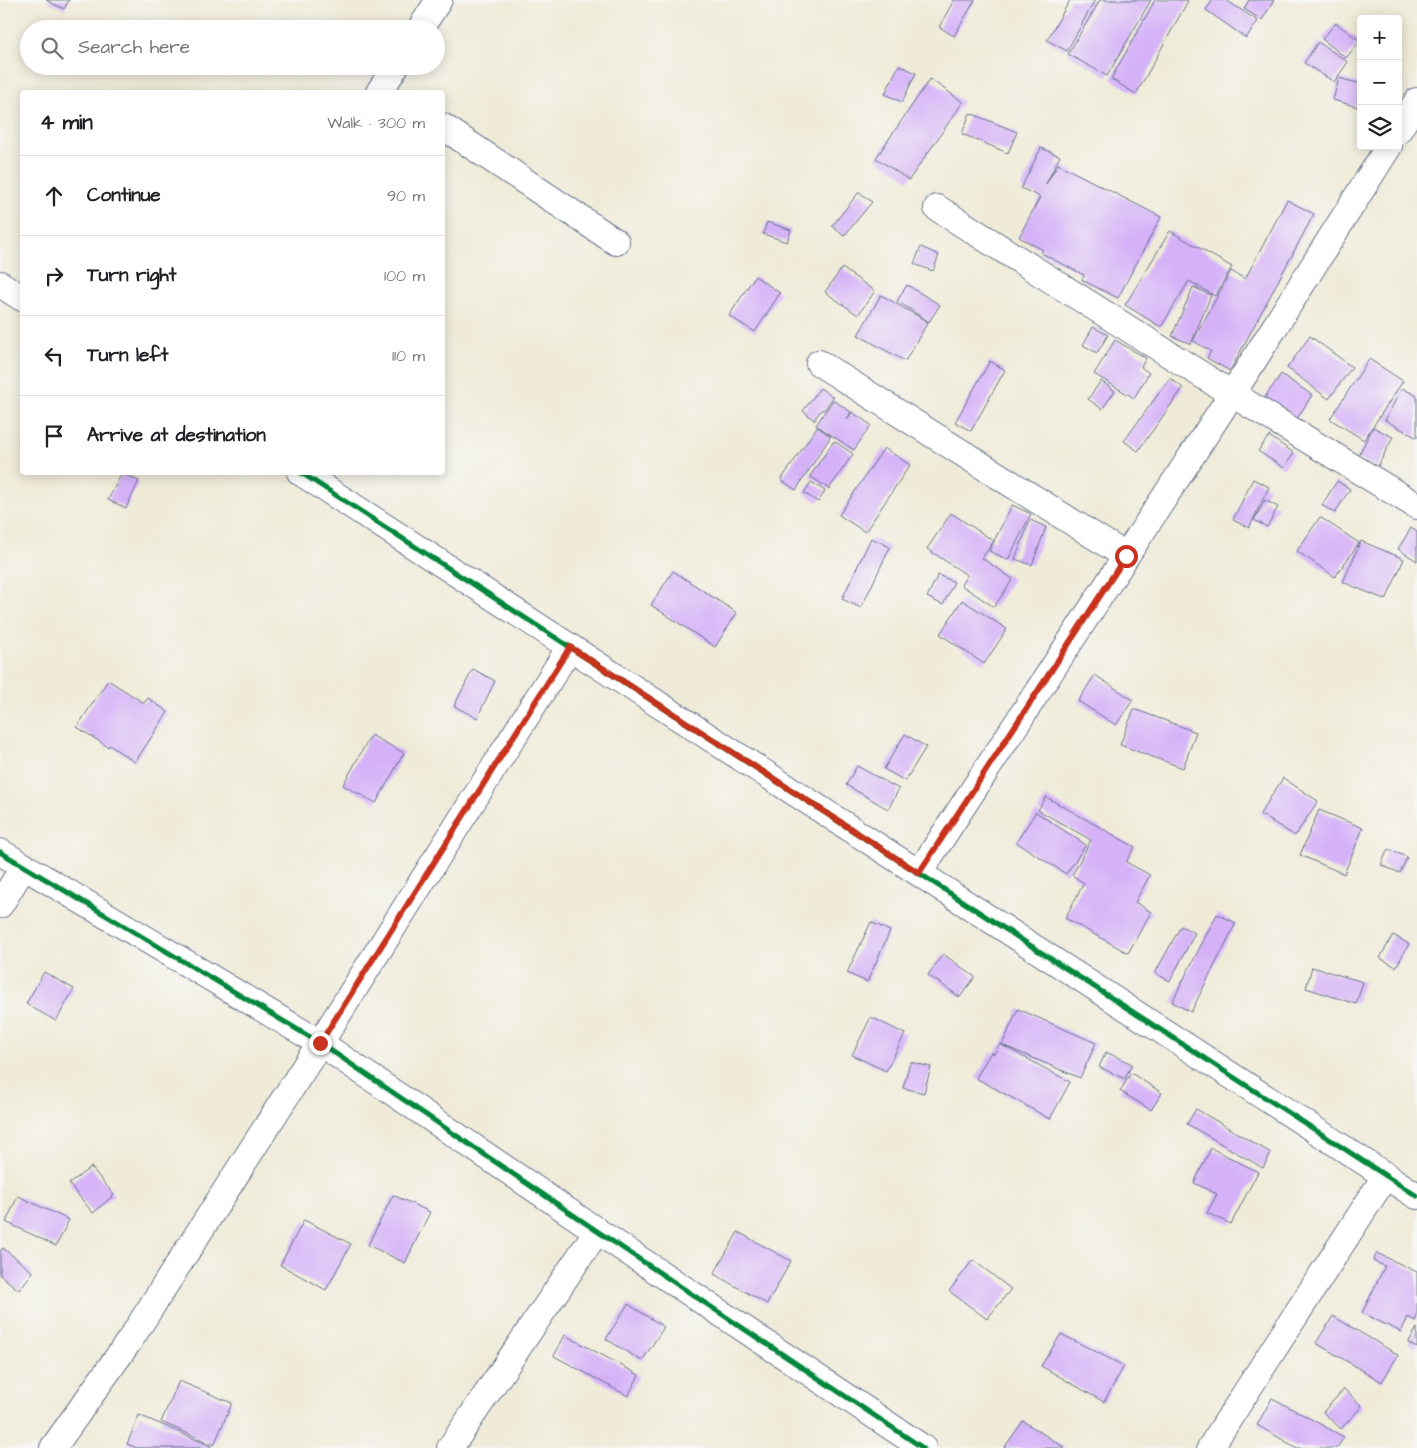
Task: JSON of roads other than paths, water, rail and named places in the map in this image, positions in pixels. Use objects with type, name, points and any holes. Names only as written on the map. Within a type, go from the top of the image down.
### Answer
[{"type":"street","points":[[426,20],[439,0]]},
{"type":"street","points":[[1402,125],[1417,101]]},
{"type":"street","points":[[445,128],[616,242]]},
{"type":"street","points":[[919,873],[1232,394],[1386,150]]},
{"type":"street","points":[[937,208],[1232,394],[1417,506]]},
{"type":"street","points":[[0,284],[20,297]]},
{"type":"street","points":[[819,363],[1126,556]]},
{"type":"street","points":[[305,475],[1417,1196]]},
{"type":"street","points":[[53,1448],[130,1340],[570,647]]},
{"type":"street","points":[[0,852],[320,1043],[922,1448]]},
{"type":"street","points":[[0,905],[24,866]]},
{"type":"street","points":[[1210,1448],[1386,1175]]},
{"type":"street","points":[[450,1448],[597,1231]]}]
